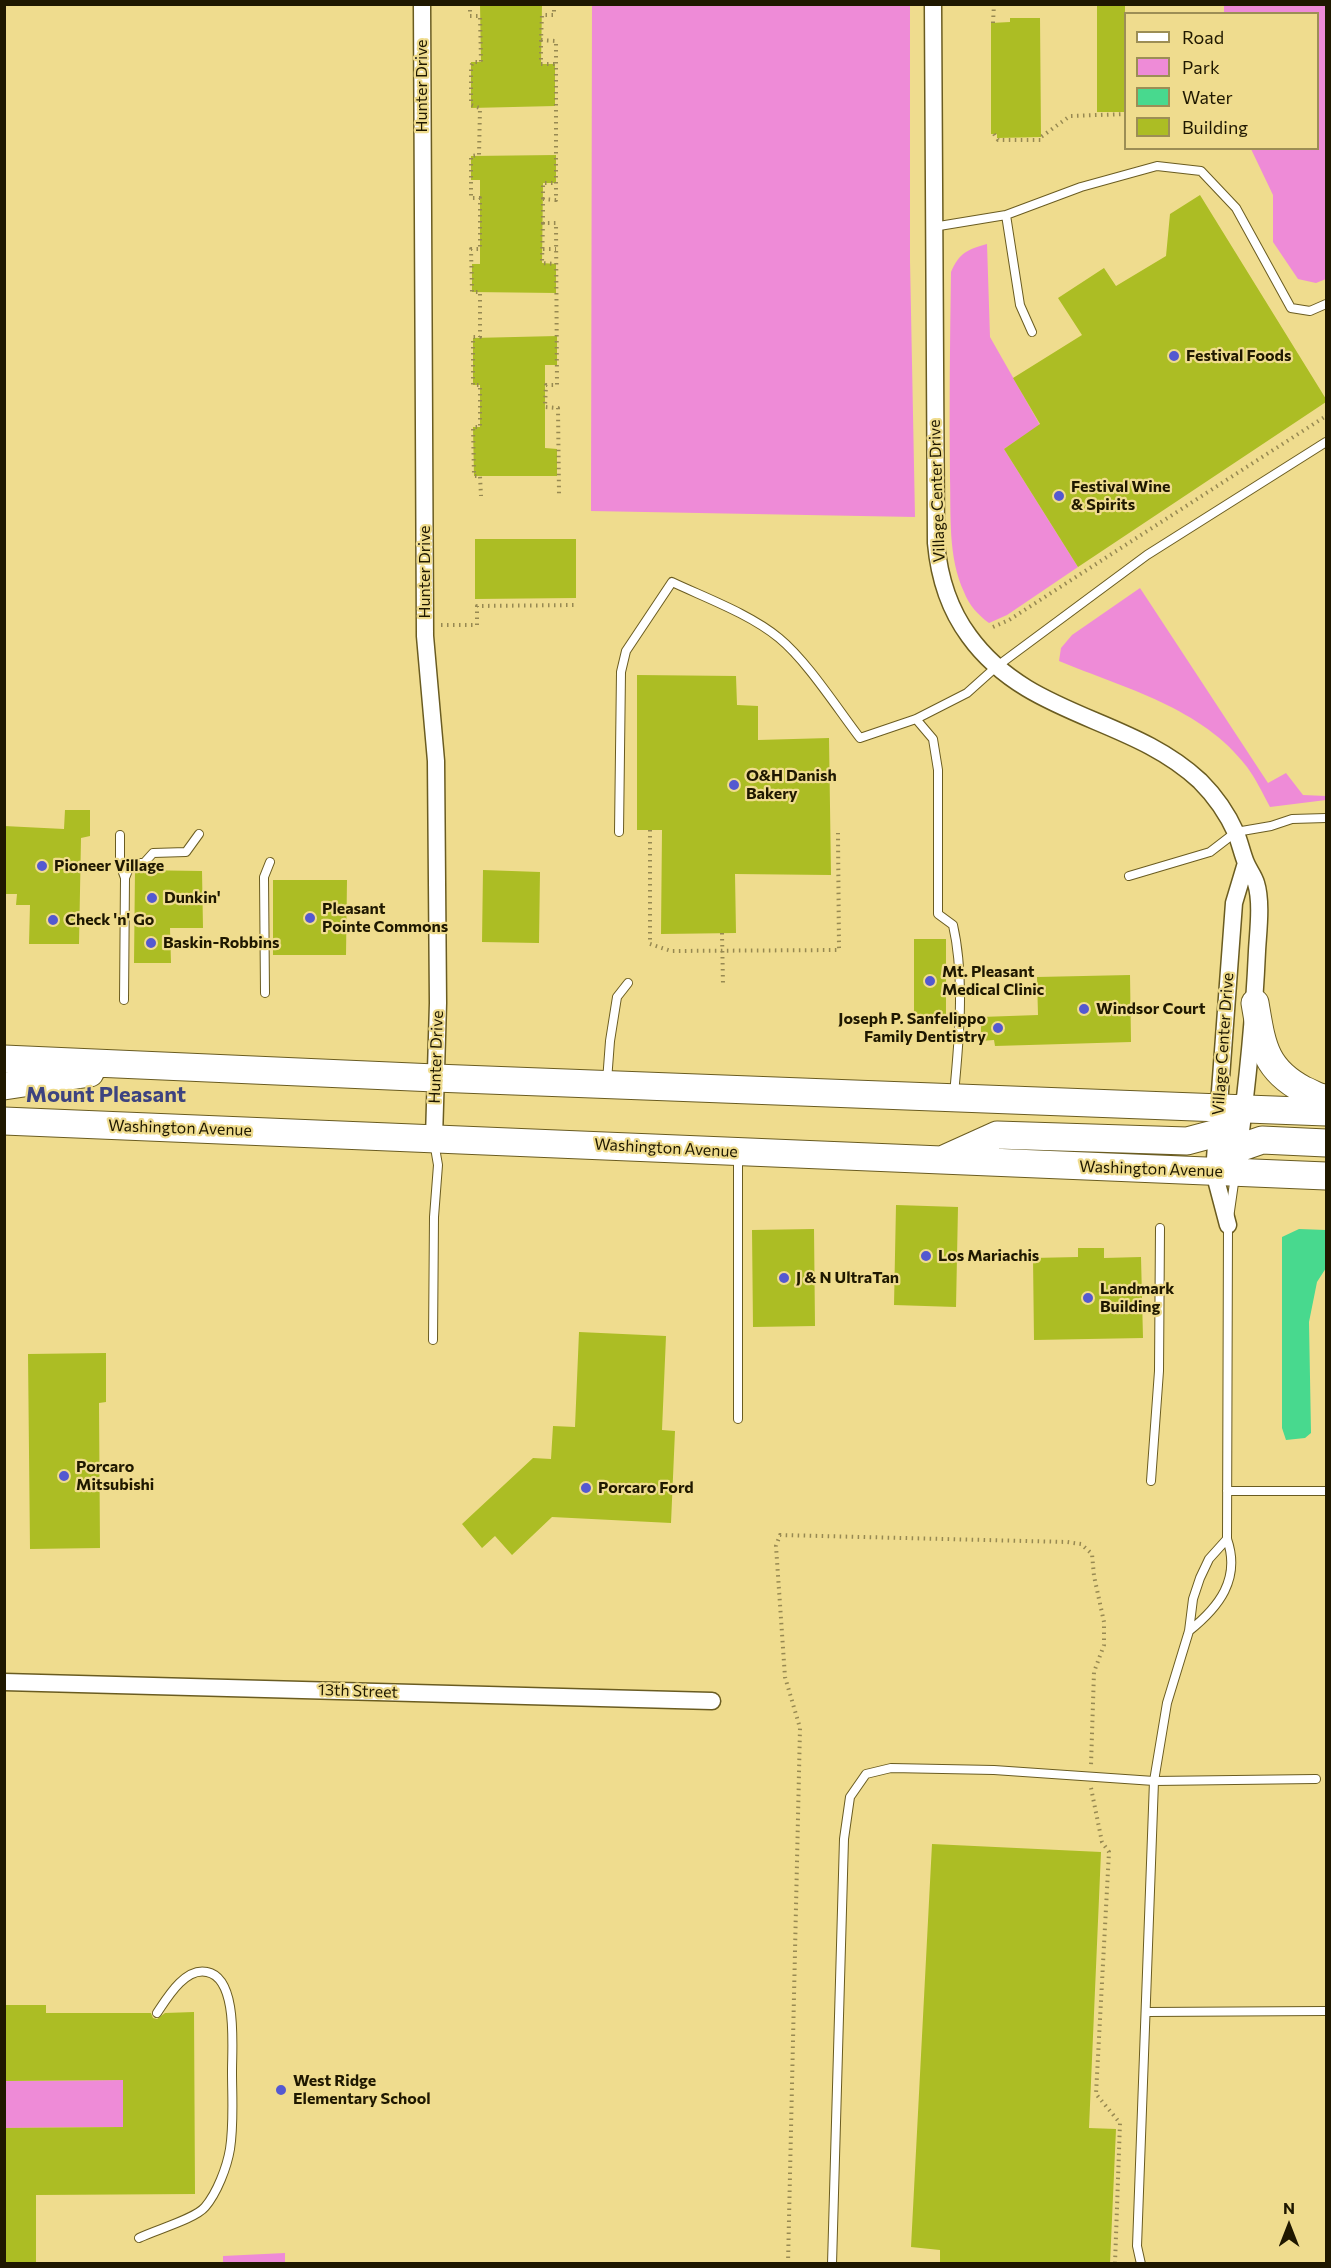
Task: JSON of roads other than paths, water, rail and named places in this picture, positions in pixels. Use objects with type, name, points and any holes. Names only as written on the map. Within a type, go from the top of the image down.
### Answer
[{"type":"main road","points":[[1255,1003],[1262,1041],[1273,1067],[1290,1082],[1320,1098],[1326,1098]]},
{"type":"main road","points":[[4,1059],[954,1097],[1226,1116],[1326,1112]]},
{"type":"main road","points":[[4,1086],[52,1080],[138,1064]]},
{"type":"main road","points":[[943,1159],[997,1135],[1186,1141],[1226,1116]]},
{"type":"main road","name":"Washington Avenue","points":[[4,1121],[738,1152],[943,1159],[1230,1164],[1326,1176]]},
{"type":"main road","points":[[1230,1164],[1262,1140],[1326,1143]]},
{"type":"street","name":"Hunter Drive","points":[[422,4],[425,625],[436,761],[438,1003],[434,1138]]},
{"type":"street","name":"Village Center Drive","points":[[933,4],[937,557],[943,582],[959,621],[978,648],[996,667],[1016,683],[1038,695],[1145,744],[1177,763],[1200,782],[1220,806],[1236,832],[1246,863],[1257,885],[1259,918],[1255,1003],[1226,1116],[1230,1164]]},
{"type":"street","name":"Village Center Drive","points":[[1228,1225],[1230,1164],[1226,1116],[1234,903],[1246,863]]},
{"type":"street","name":"13th Street","points":[[4,1682],[712,1701]]},
{"type":"lane","points":[[933,227],[1006,215],[1081,187],[1157,166],[1201,171],[1236,208],[1291,308],[1310,311],[1326,304]]},
{"type":"lane","points":[[1006,215],[1020,305],[1032,332]]},
{"type":"lane","points":[[620,832],[621,672],[626,651],[672,582],[752,621],[779,638],[809,671],[860,738],[916,719],[967,693],[996,667],[1146,555],[1326,442]]},
{"type":"lane","points":[[916,719],[933,739],[938,770],[938,914],[953,925],[957,953],[959,1022],[954,1097]]},
{"type":"lane","points":[[1130,876],[1210,852],[1236,832],[1271,826],[1292,819],[1326,818]]},
{"type":"lane","points":[[125,878],[131,863],[144,863],[153,853],[186,852],[199,834]]},
{"type":"lane","points":[[120,835],[120,864],[125,878],[124,1000]]},
{"type":"lane","points":[[265,993],[264,878],[270,862]]},
{"type":"lane","points":[[606,1084],[617,997],[628,983]]},
{"type":"lane","points":[[433,1340],[434,1217],[438,1165],[434,1138]]},
{"type":"lane","points":[[738,1152],[738,1419]]},
{"type":"lane","points":[[1189,1631],[1214,1607],[1232,1576],[1233,1562],[1227,1539],[1228,1225]]},
{"type":"lane","points":[[1151,1481],[1159,1371],[1160,1228]]},
{"type":"lane","points":[[1227,1491],[1326,1491]]},
{"type":"lane","points":[[1141,2264],[1137,2246],[1154,1781],[1167,1703],[1189,1631],[1193,1599],[1209,1559],[1227,1539]]},
{"type":"lane","points":[[832,2264],[844,1839],[850,1797],[866,1774],[891,1768],[994,1770],[1154,1781],[1316,1779]]},
{"type":"lane","points":[[139,2238],[165,2226],[186,2220],[204,2208],[218,2185],[230,2150],[232,2120],[230,2010],[222,1980],[216,1974],[203,1971],[191,1974],[179,1984],[157,2013]]},
{"type":"lane","points":[[1147,2012],[1326,2011]]},
{"type":"water","points":[[1299,1229],[1326,1230],[1326,1268],[1317,1282],[1309,1322],[1311,1433],[1305,1438],[1286,1440],[1282,1428],[1282,1237]]},
{"type":"place","name":"Festival Foods","points":[[1174,356]]},
{"type":"place","name":"Festival Wine & Spirits","points":[[1059,496]]},
{"type":"place","name":"O&H Danish Bakery","points":[[734,785]]},
{"type":"place","name":"Pioneer Village","points":[[42,866]]},
{"type":"place","name":"Dunkin'","points":[[152,898]]},
{"type":"place","name":"Pleasant Pointe Commons","points":[[310,918]]},
{"type":"place","name":"Check 'n' Go","points":[[53,920]]},
{"type":"place","name":"Baskin-Robbins","points":[[151,943]]},
{"type":"place","name":"Mt. Pleasant Medical Clinic","points":[[930,981]]},
{"type":"place","name":"Windsor Court","points":[[1084,1009]]},
{"type":"place","name":"Joseph P. Sanfelippo Family Dentistry","points":[[998,1028]]},
{"type":"place","name":"Los Mariachis","points":[[926,1256]]},
{"type":"place","name":"J & N UltraTan","points":[[784,1278]]},
{"type":"place","name":"Landmark Building","points":[[1088,1298]]},
{"type":"place","name":"Porcaro Mitsubishi","points":[[64,1476]]},
{"type":"place","name":"Porcaro Ford","points":[[586,1488]]},
{"type":"place","name":"West Ridge Elementary School","points":[[281,2090]]},
{"type":"district","name":"Mount Pleasant","points":[[106,1095]]}]
